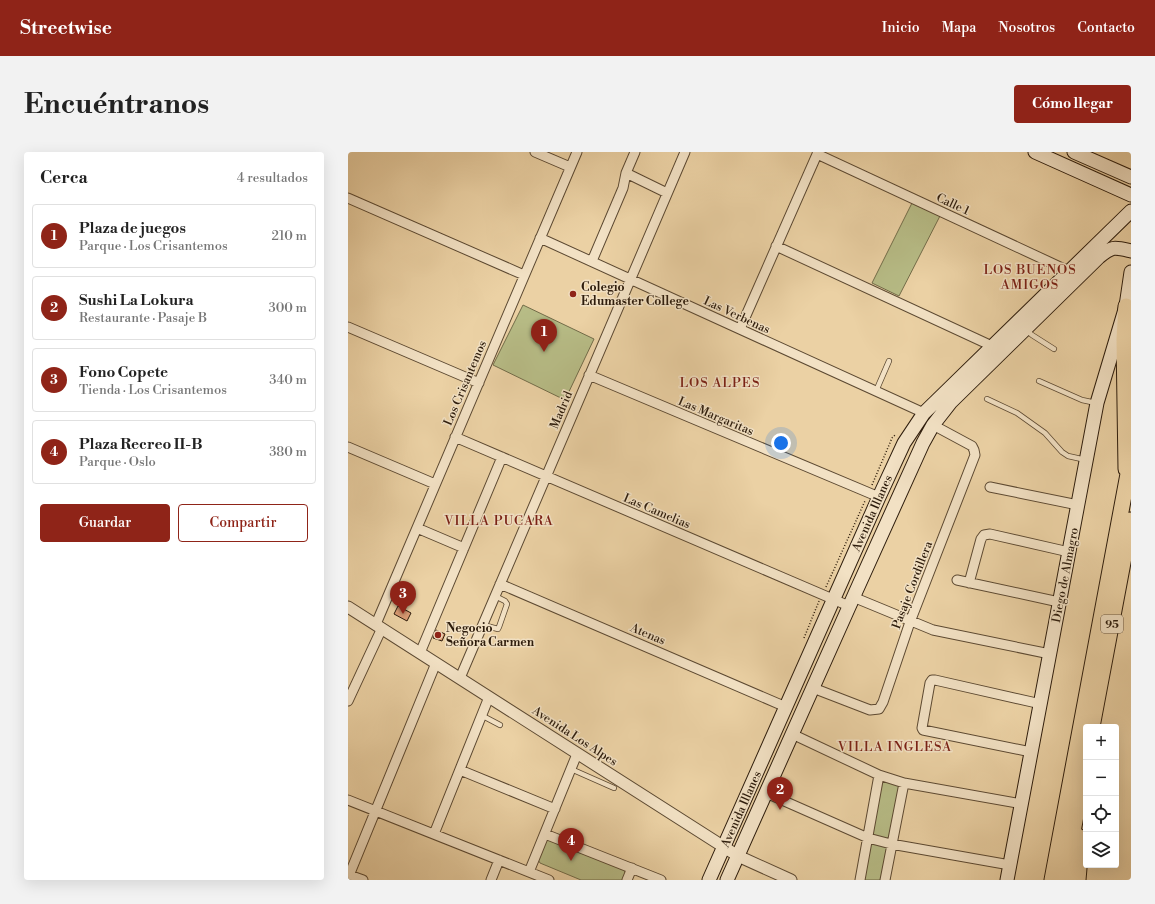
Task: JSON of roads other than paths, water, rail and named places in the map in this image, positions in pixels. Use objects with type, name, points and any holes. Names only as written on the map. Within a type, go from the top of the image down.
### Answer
[{"type":"highway","points":[[1126,306],[1124,339],[1126,487]]},
{"type":"highway","name":"95","points":[[1052,880],[1131,458]]},
{"type":"highway","name":"95","points":[[1093,724],[1131,520]]},
{"type":"highway","points":[[1064,880],[1083,778]]},
{"type":"highway","points":[[1077,811],[1078,880]]},
{"type":"main road","points":[[1035,152],[1131,195]]},
{"type":"main road","points":[[1074,152],[1131,177]]},
{"type":"main road","name":"Avenida Illanes","points":[[728,880],[851,602],[920,450],[933,425],[951,402],[1026,330],[1131,211]]},
{"type":"main road","name":"Avenida Illanes","points":[[709,880],[878,497],[904,443],[924,413],[992,346],[1074,274],[1110,248],[1119,248],[1131,251]]},
{"type":"main road","name":"Diego de Almagro","points":[[1007,880],[1097,403],[1126,306],[1131,272]]},
{"type":"street","points":[[535,152],[570,167]]},
{"type":"street","name":"Los Crisantemos","points":[[348,701],[435,484],[577,152]]},
{"type":"street","points":[[592,261],[623,188],[626,174],[635,152]]},
{"type":"street","name":"Madrid","points":[[460,678],[685,152]]},
{"type":"street","points":[[740,329],[817,153]]},
{"type":"street","name":"Calle 1","points":[[817,153],[1074,274]]},
{"type":"street","points":[[626,174],[667,193]]},
{"type":"street","points":[[348,198],[524,275]]},
{"type":"street","name":"Las Verbenas","points":[[540,238],[924,413]]},
{"type":"street","points":[[776,246],[992,346]]},
{"type":"street","points":[[348,327],[479,383]]},
{"type":"street","name":"Las Margaritas","points":[[589,375],[878,497]]},
{"type":"street","name":"Pasaje Cordillera","points":[[813,688],[870,710],[879,709],[884,702],[910,622],[974,455],[972,446],[933,425]]},
{"type":"street","name":"Las Camelias","points":[[456,437],[833,599],[851,602],[933,630],[1050,654]]},
{"type":"street","points":[[348,447],[435,484]]},
{"type":"street","points":[[420,653],[502,457]]},
{"type":"street","points":[[990,487],[1078,505]]},
{"type":"street","points":[[417,528],[464,548]]},
{"type":"street","points":[[969,582],[981,539],[990,534],[1069,552]]},
{"type":"street","points":[[957,580],[1060,602]]},
{"type":"street","name":"Atenas","points":[[500,584],[786,707]]},
{"type":"street","name":"Avenida Los Alpes","points":[[348,607],[738,856],[792,880]]},
{"type":"street","points":[[363,880],[349,876],[436,663]]},
{"type":"street","points":[[1032,752],[924,730],[922,728],[930,683],[932,680],[935,680],[1041,704]]},
{"type":"street","points":[[434,834],[489,697]]},
{"type":"street","points":[[792,734],[879,775],[904,783],[1022,804]]},
{"type":"street","points":[[529,872],[577,754]]},
{"type":"street","points":[[460,770],[555,809]]},
{"type":"street","points":[[860,880],[879,775]]},
{"type":"street","points":[[884,880],[904,783]]},
{"type":"street","points":[[766,793],[868,838],[891,844],[1010,866]]},
{"type":"street","points":[[348,800],[549,880]]},
{"type":"street","points":[[545,834],[661,880]]},
{"type":"street","points":[[491,880],[499,860]]},
{"type":"street","points":[[627,880],[632,868]]},
{"type":"lane","points":[[1026,330],[1054,349]]},
{"type":"lane","points":[[876,391],[888,361]]},
{"type":"lane","points":[[1039,381],[1082,400],[1097,403]]},
{"type":"lane","points":[[987,399],[1017,413],[1045,433],[1062,452],[1068,456],[1086,460]]},
{"type":"lane","points":[[482,625],[495,629],[498,629],[499,627],[507,604],[495,596]]},
{"type":"lane","points":[[482,716],[500,725]]},
{"type":"lane","points":[[571,769],[614,788]]},
{"type":"place","name":"Colegio Edumaster College","points":[[573,294]]},
{"type":"place","name":"Plaza de juegos","points":[[544,352]]},
{"type":"place","name":"Fono Copete","points":[[403,614]]},
{"type":"place","name":"Negocio Señora Carmen","points":[[438,635]]},
{"type":"place","name":"Sushi La Lokura","points":[[780,810]]},
{"type":"place","name":"Plaza Recreo II-B","points":[[571,861]]},
{"type":"district","name":"LOS BUENOS AMIGOS","points":[[1030,276]]},
{"type":"district","name":"LOS ALPES","points":[[720,382]]},
{"type":"district","name":"VILLA PUCARA","points":[[499,520]]},
{"type":"district","name":"VILLA INGLESA","points":[[895,746]]}]
